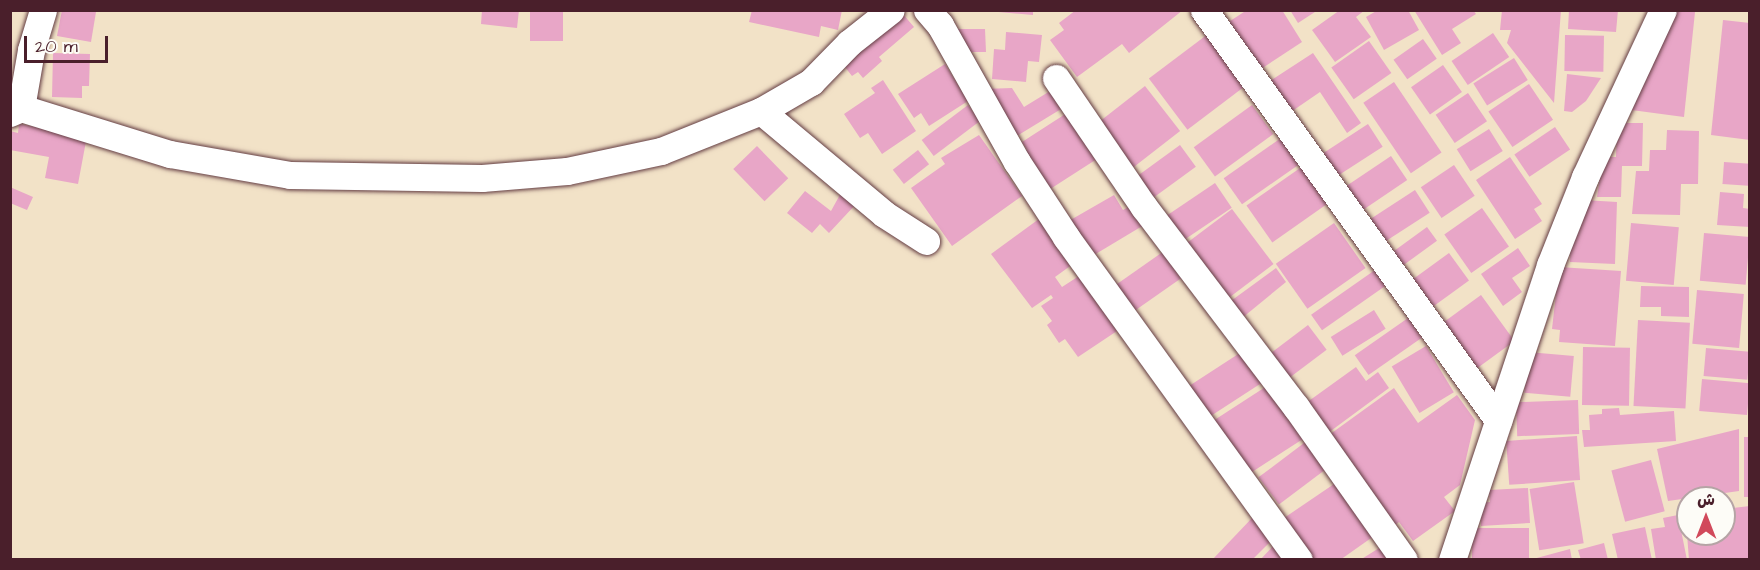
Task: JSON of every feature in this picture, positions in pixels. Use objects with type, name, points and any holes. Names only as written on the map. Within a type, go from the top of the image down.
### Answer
[{"type":"street","points":[[43,10],[21,44],[16,110],[170,154],[290,175],[482,178],[567,171],[622,161],[661,151],[761,111],[811,82],[849,43],[891,10]]},
{"type":"street","points":[[927,10],[940,24],[1017,162],[1066,237],[1299,560]]},
{"type":"street","points":[[1204,10],[1498,420]]},
{"type":"street","points":[[1452,560],[1498,420],[1585,177],[1663,10]]},
{"type":"street","points":[[1056,78],[1144,207],[1296,407],[1404,560]]},
{"type":"street","points":[[761,111],[884,214],[926,241]]},
{"type":"building","points":[[62,10],[96,12],[91,42],[57,36]]},
{"type":"building","points":[[482,10],[519,10],[517,28],[481,24]]},
{"type":"building","points":[[530,10],[563,10],[563,41],[530,41]]},
{"type":"building","points":[[752,10],[842,10],[838,30],[821,26],[819,37],[749,22]]},
{"type":"building","points":[[976,10],[1033,10],[1033,15]]},
{"type":"building","points":[[1076,10],[1183,10],[1129,53],[1122,44],[1077,77],[1050,40],[1064,30],[1059,23]]},
{"type":"building","points":[[1247,10],[1282,10],[1302,42],[1255,73],[1224,25]]},
{"type":"building","points":[[1290,10],[1318,10],[1298,23]]},
{"type":"building","points":[[1340,10],[1365,10],[1356,17],[1371,37],[1335,62],[1312,30]]},
{"type":"building","points":[[1378,10],[1408,10],[1419,30],[1384,50],[1366,17]]},
{"type":"building","points":[[1414,10],[1473,10],[1476,14],[1452,29],[1461,43],[1442,55]]},
{"type":"building","points":[[1502,10],[1561,10],[1554,103],[1507,43],[1511,30],[1500,30]]},
{"type":"building","points":[[1569,10],[1618,10],[1616,32],[1568,29]]},
{"type":"building","points":[[1666,11],[1695,12],[1684,117],[1624,109]]},
{"type":"building","points":[[902,13],[914,27],[879,57],[882,61],[863,78],[858,72],[852,76],[841,62]]},
{"type":"building","points":[[1723,20],[1750,23],[1750,140],[1711,135]]},
{"type":"building","points":[[953,29],[985,29],[986,52],[963,52]]},
{"type":"building","points":[[1006,32],[1042,35],[1039,62],[1028,61],[1026,82],[992,79],[994,49],[1005,50]]},
{"type":"building","points":[[1493,33],[1509,57],[1468,85],[1452,61]]},
{"type":"building","points":[[1208,34],[1247,85],[1187,130],[1149,79]]},
{"type":"building","points":[[1565,35],[1604,36],[1603,72],[1564,71]]},
{"type":"building","points":[[1423,39],[1437,59],[1407,79],[1394,60]]},
{"type":"building","points":[[1369,41],[1391,73],[1354,99],[1331,67]]},
{"type":"building","points":[[53,53],[90,54],[89,86],[82,86],[82,98],[52,97]]},
{"type":"building","points":[[1313,53],[1361,123],[1347,133],[1320,92],[1285,116],[1264,85]]},
{"type":"building","points":[[1514,58],[1528,80],[1487,105],[1473,83]]},
{"type":"building","points":[[945,64],[968,101],[929,126],[921,113],[914,118],[898,94]]},
{"type":"building","points":[[1443,65],[1462,92],[1430,114],[1411,87]]},
{"type":"building","points":[[1567,74],[1601,78],[1586,101],[1572,112],[1564,111]]},
{"type":"building","points":[[883,80],[916,131],[882,154],[868,133],[860,138],[844,114],[875,93],[871,88]]},
{"type":"building","points":[[1394,82],[1442,152],[1411,173],[1363,103]]},
{"type":"building","points":[[1529,84],[1553,120],[1512,147],[1488,111]]},
{"type":"building","points":[[1145,86],[1180,131],[1131,169],[1096,124]]},
{"type":"building","points":[[1012,88],[1024,107],[1055,88],[1066,106],[1012,139],[984,89]]},
{"type":"building","points":[[1468,93],[1487,121],[1455,143],[1436,115]]},
{"type":"building","points":[[968,105],[980,121],[934,156],[922,140]]},
{"type":"building","points":[[1252,105],[1273,134],[1215,176],[1194,147]]},
{"type":"building","points":[[1070,111],[1100,157],[1044,193],[1019,154],[1027,150],[1022,142]]},
{"type":"building","points":[[1617,123],[1643,123],[1642,166],[1622,166],[1621,197],[1597,197],[1603,157],[1616,157]]},
{"type":"building","points":[[19,124],[87,136],[78,184],[45,178],[49,157],[10,150],[10,131],[18,133]]},
{"type":"building","points":[[1368,124],[1383,147],[1332,179],[1318,157]]},
{"type":"building","points":[[1555,127],[1570,149],[1529,177],[1514,154]]},
{"type":"building","points":[[1489,129],[1503,151],[1471,171],[1457,149]]},
{"type":"building","points":[[1667,130],[1699,131],[1698,184],[1681,184],[1680,215],[1632,214],[1636,171],[1649,171],[1650,150],[1666,150]]},
{"type":"building","points":[[979,135],[1022,196],[952,246],[911,188],[945,164],[941,158]]},
{"type":"building","points":[[1281,138],[1299,164],[1242,204],[1224,178]]},
{"type":"building","points":[[1180,145],[1196,167],[1146,203],[1130,181]]},
{"type":"building","points":[[757,146],[788,178],[765,201],[733,169]]},
{"type":"building","points":[[918,150],[929,164],[904,184],[893,170]]},
{"type":"building","points":[[1391,156],[1407,180],[1357,214],[1340,190]]},
{"type":"building","points":[[1510,157],[1542,204],[1534,209],[1542,221],[1515,239],[1476,180]]},
{"type":"building","points":[[1724,162],[1750,164],[1748,186],[1722,184]]},
{"type":"building","points":[[1454,165],[1475,196],[1442,218],[1421,187]]},
{"type":"building","points":[[1303,166],[1329,203],[1272,242],[1246,206]]},
{"type":"building","points":[[1215,183],[1232,208],[1176,245],[1159,220]]},
{"type":"building","points":[[10,187],[33,197],[27,210],[10,203]]},
{"type":"building","points":[[1415,190],[1430,213],[1379,245],[1365,223]]},
{"type":"building","points":[[805,191],[831,211],[842,191],[856,204],[829,233],[820,224],[812,233],[787,213]]},
{"type":"building","points":[[1720,192],[1744,194],[1743,208],[1750,209],[1750,227],[1717,225]]},
{"type":"building","points":[[1114,195],[1123,210],[1132,205],[1144,225],[1089,258],[1067,222]]},
{"type":"building","points":[[1584,200],[1617,202],[1615,264],[1570,262],[1571,222]]},
{"type":"building","points":[[1482,208],[1509,247],[1471,273],[1444,234]]},
{"type":"building","points":[[1232,209],[1274,264],[1220,304],[1178,249]]},
{"type":"building","points":[[1043,216],[1073,264],[1055,277],[1062,287],[1079,276],[1117,331],[1078,357],[1065,339],[1059,343],[1047,325],[1052,321],[1041,306],[1053,298],[1051,295],[1032,308],[991,254]]},
{"type":"building","points":[[1334,223],[1366,268],[1307,309],[1276,264]]},
{"type":"building","points":[[1631,223],[1679,227],[1674,285],[1626,281]]},
{"type":"building","points":[[1427,227],[1437,241],[1398,269],[1388,255]]},
{"type":"building","points":[[1704,233],[1750,237],[1746,285],[1700,281]]},
{"type":"building","points":[[1518,248],[1530,266],[1512,278],[1522,292],[1503,306],[1481,274]]},
{"type":"building","points":[[1167,249],[1185,275],[1133,312],[1115,286]]},
{"type":"building","points":[[1449,253],[1469,281],[1425,312],[1405,285]]},
{"type":"building","points":[[1559,267],[1621,271],[1615,346],[1559,342],[1560,330],[1552,329]]},
{"type":"building","points":[[1276,268],[1286,282],[1236,323],[1224,306]]},
{"type":"building","points":[[1375,270],[1386,286],[1322,330],[1311,315]]},
{"type":"building","points":[[1641,286],[1689,287],[1689,317],[1661,316],[1661,307],[1640,307]]},
{"type":"building","points":[[1697,290],[1744,294],[1739,348],[1692,344]]},
{"type":"building","points":[[1481,295],[1515,341],[1469,374],[1436,328]]},
{"type":"building","points":[[1374,310],[1386,329],[1342,356],[1331,337]]},
{"type":"building","points":[[1408,318],[1422,338],[1369,375],[1355,355]]},
{"type":"building","points":[[1638,320],[1690,323],[1685,409],[1633,406]]},
{"type":"building","points":[[1308,325],[1327,350],[1281,384],[1262,359]]},
{"type":"building","points":[[1426,346],[1454,392],[1420,413],[1392,367]]},
{"type":"building","points":[[1583,347],[1630,348],[1629,406],[1582,405]]},
{"type":"building","points":[[1706,348],[1750,352],[1747,380],[1704,376]]},
{"type":"building","points":[[1246,349],[1266,380],[1210,417],[1190,385]]},
{"type":"building","points":[[1528,352],[1574,356],[1570,397],[1524,393]]},
{"type":"building","points":[[1356,367],[1366,381],[1378,372],[1389,388],[1328,433],[1306,403]]},
{"type":"building","points":[[1702,379],[1750,383],[1747,415],[1699,411]]},
{"type":"building","points":[[1270,384],[1305,438],[1247,475],[1212,422]]},
{"type":"building","points":[[1394,388],[1418,423],[1457,395],[1475,420],[1460,485],[1444,497],[1455,511],[1413,541],[1399,522],[1394,526],[1329,435]]},
{"type":"building","points":[[1578,400],[1579,434],[1517,436],[1516,402]]},
{"type":"building","points":[[1619,408],[1620,415],[1674,411],[1676,441],[1584,447],[1582,430],[1590,430],[1589,415],[1602,414],[1602,409]]},
{"type":"building","points":[[1739,429],[1739,491],[1736,491],[1736,486],[1676,486],[1676,500],[1668,501],[1657,449]]},
{"type":"building","points":[[1577,436],[1580,480],[1509,485],[1506,441]]},
{"type":"building","points":[[1744,437],[1750,437],[1750,497],[1744,497]]},
{"type":"building","points":[[1308,440],[1328,467],[1279,504],[1258,477]]},
{"type":"building","points":[[1651,460],[1665,511],[1625,522],[1611,471]]},
{"type":"building","points":[[1337,482],[1374,536],[1340,560],[1312,560],[1284,518]]},
{"type":"building","points":[[1574,482],[1584,543],[1539,550],[1530,489]]},
{"type":"building","points":[[1528,488],[1530,523],[1481,526],[1480,503],[1490,502],[1489,490]]},
{"type":"building","points":[[1750,506],[1750,560],[1689,560],[1688,546],[1736,546],[1736,508]]},
{"type":"building","points":[[1676,515],[1676,546],[1684,546],[1687,560],[1656,560],[1651,529],[1665,527],[1663,518]]},
{"type":"building","points":[[1253,517],[1274,538],[1252,560],[1212,560]]},
{"type":"building","points":[[1645,527],[1652,560],[1618,560],[1612,534]]},
{"type":"building","points":[[1472,528],[1529,528],[1529,560],[1472,560]]},
{"type":"building","points":[[1604,543],[1608,560],[1581,560],[1578,550]]},
{"type":"building","points":[[1275,544],[1291,560],[1260,560]]},
{"type":"building","points":[[1384,545],[1393,560],[1360,560]]},
{"type":"building","points":[[1570,549],[1572,560],[1533,559]]}]
